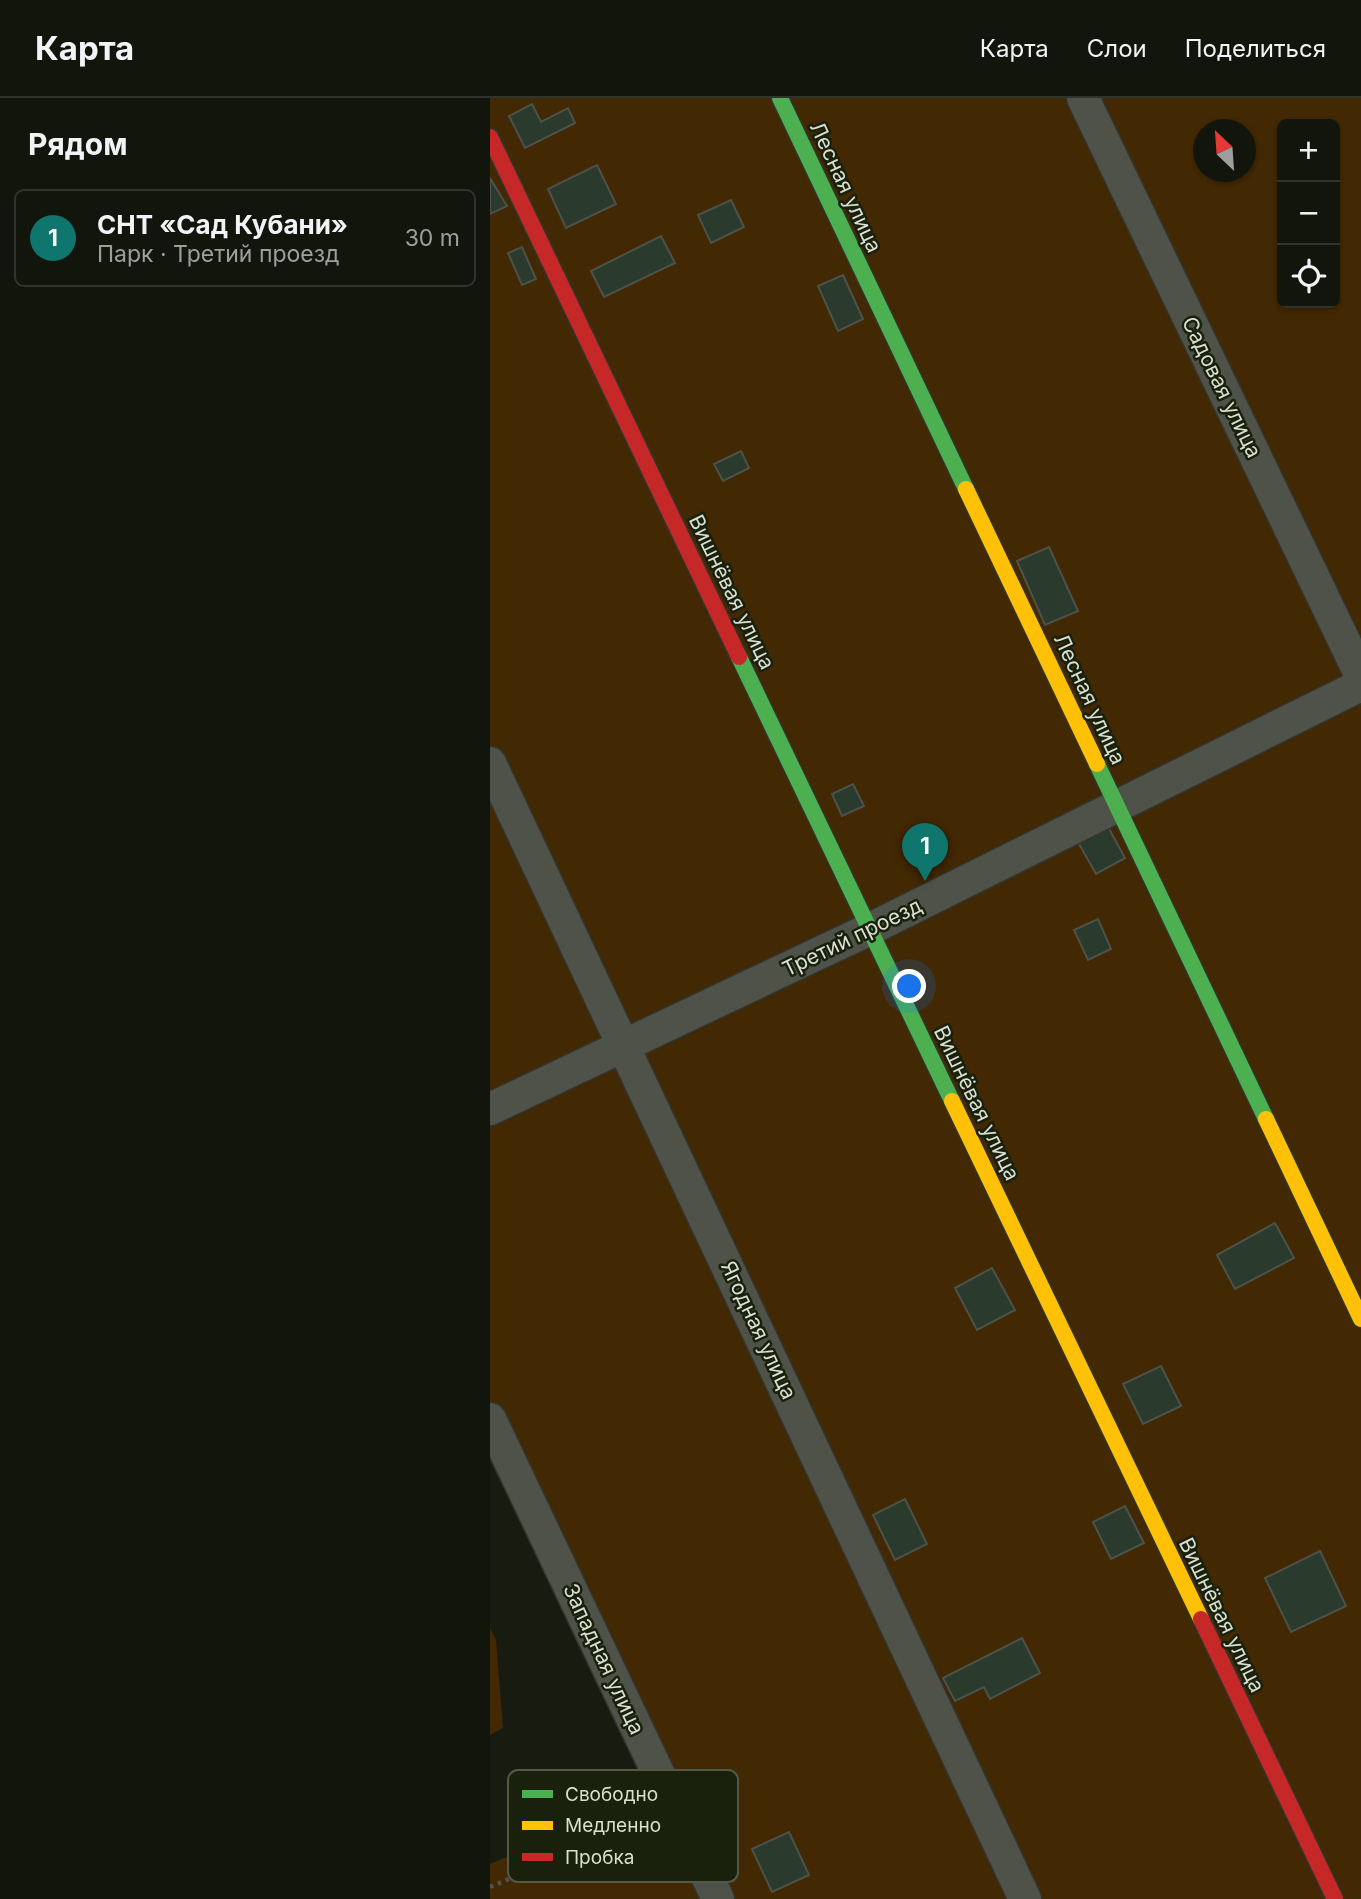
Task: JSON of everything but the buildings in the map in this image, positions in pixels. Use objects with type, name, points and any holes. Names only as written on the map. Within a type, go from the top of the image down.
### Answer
[{"type":"street","name":"Лесная улица","points":[[780,98],[1361,1319]]},
{"type":"street","name":"Садовая улица","points":[[1083,98],[1361,676]]},
{"type":"street","name":"Вишнёвая улица","points":[[490,137],[1335,1899]]},
{"type":"street","name":"Третий проезд","points":[[490,1109],[870,929],[1361,685]]},
{"type":"street","name":"Ягодная улица","points":[[490,763],[625,1044],[1025,1899]]},
{"type":"street","name":"Западная улица","points":[[490,1419],[657,1770]]},
{"type":"street","name":"Западная улица","points":[[710,1882],[718,1899]]},
{"type":"path","points":[[490,1887],[508,1879]]},
{"type":"shaded area","points":[[490,98],[1361,98],[1361,1899],[490,1899],[490,1864],[508,1856],[508,1882],[738,1882],[738,1770],[641,1770],[490,1459]]},
{"type":"shaded area","points":[[490,1628],[496,1640],[503,1728],[490,1735]]},
{"type":"traffic: fast","points":[[780,98],[966,489]]},
{"type":"traffic: fast","points":[[739,657],[952,1101]]},
{"type":"traffic: fast","points":[[1097,764],[1266,1119]]},
{"type":"traffic: slow","points":[[966,489],[1097,764]]},
{"type":"traffic: slow","points":[[952,1101],[1201,1619]]},
{"type":"traffic: slow","points":[[1266,1119],[1361,1319]]},
{"type":"traffic: jam","points":[[490,137],[739,657]]},
{"type":"traffic: jam","points":[[1201,1619],[1335,1899]]},
{"type":"place","name":"СНТ «Сад Кубани»","points":[[925,881]]}]
